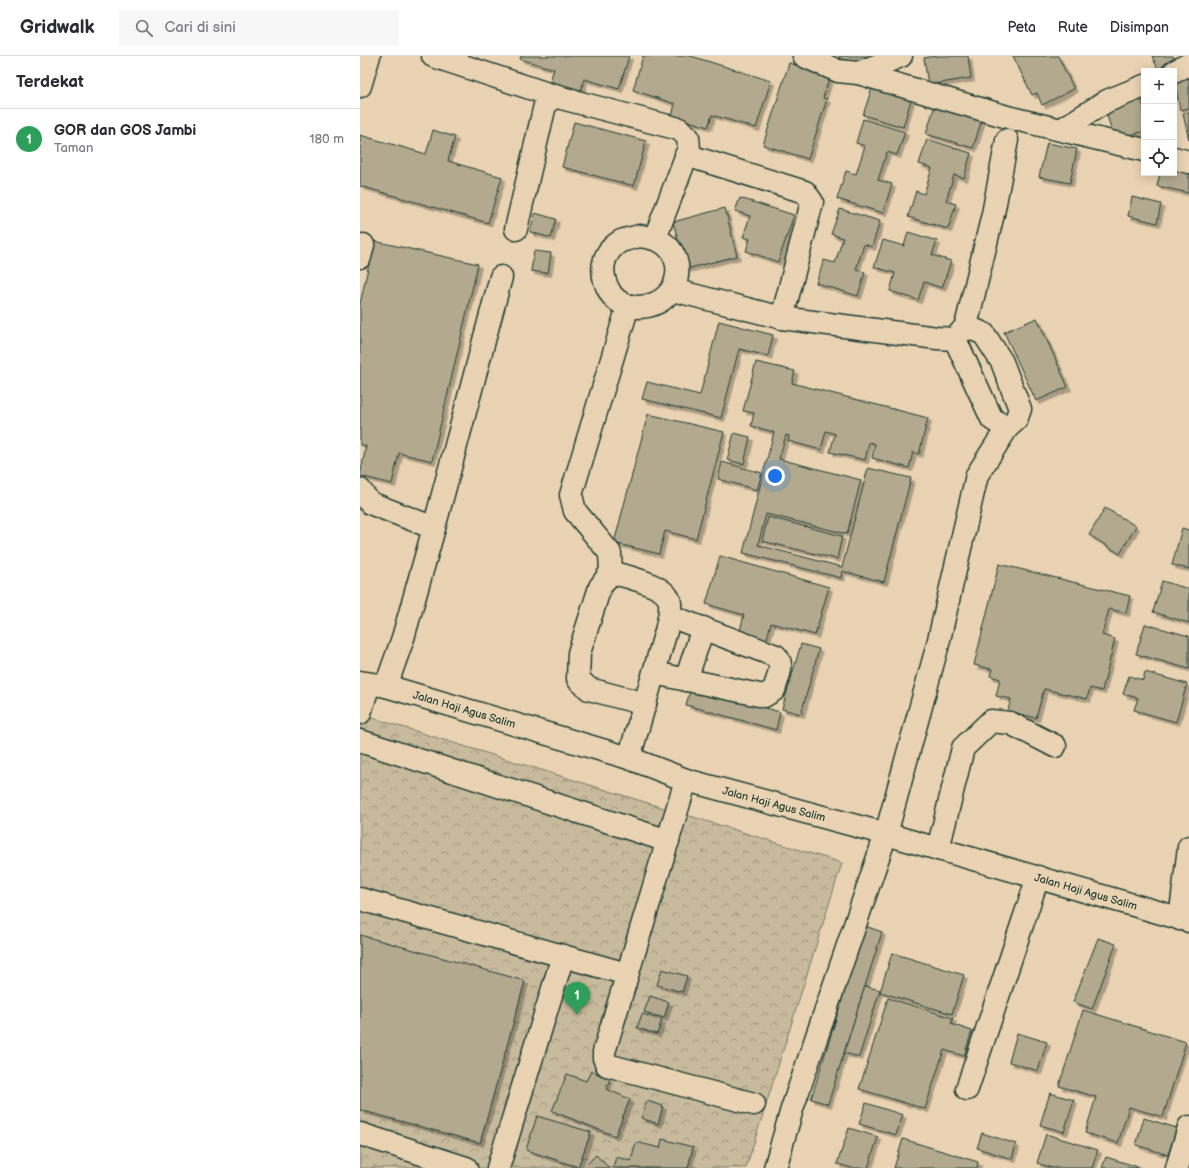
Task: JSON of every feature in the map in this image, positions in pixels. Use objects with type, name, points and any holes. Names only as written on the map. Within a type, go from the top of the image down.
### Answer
[{"type":"street","points":[[360,86],[369,56]]},
{"type":"street","points":[[433,56],[554,96],[679,129],[688,137],[689,149],[654,238]]},
{"type":"street","points":[[804,56],[838,71],[858,73],[1011,118],[1062,129],[1141,149]]},
{"type":"street","points":[[858,73],[901,56]]},
{"type":"street","points":[[1177,70],[1189,64]]},
{"type":"street","points":[[1062,129],[1107,101],[1141,87]]},
{"type":"street","points":[[516,229],[545,105],[554,96]]},
{"type":"street","points":[[1006,428],[992,419],[961,332],[993,214],[1007,140]]},
{"type":"street","points":[[686,155],[805,192],[810,196],[812,202],[782,318]]},
{"type":"street","points":[[1177,159],[1189,162]]},
{"type":"street","points":[[639,236],[654,238],[668,246],[676,260],[678,275],[673,290],[663,300],[645,307],[628,306],[614,299],[606,286],[602,270],[606,255],[621,242],[639,236]]},
{"type":"street","points":[[360,713],[372,684],[403,638],[501,277]]},
{"type":"street","points":[[673,290],[782,318],[937,338],[961,332],[984,334],[1002,362],[1020,409],[1016,420],[1006,428],[977,475],[938,644],[886,834],[792,1108],[775,1168]]},
{"type":"street","points":[[628,306],[571,495],[574,511],[610,553],[611,572],[600,587],[579,653],[578,679],[589,689],[645,704]]},
{"type":"street","points":[[360,490],[370,503],[434,528]]},
{"type":"street","points":[[611,572],[658,588],[666,593],[670,602],[670,616],[629,758]]},
{"type":"street","points":[[654,673],[764,696],[774,690],[781,666],[780,660],[776,656],[670,616]]},
{"type":"street","points":[[686,680],[703,628]]},
{"type":"street","name":"Jalan Haji Agus Salim","points":[[372,684],[629,758],[686,780],[938,848],[1184,920]]},
{"type":"street","points":[[938,848],[962,748],[977,733],[991,721],[1010,723],[1055,746]]},
{"type":"street","points":[[360,741],[668,841]]},
{"type":"street","points":[[686,780],[627,974],[604,1052],[604,1058],[607,1065],[754,1104]]},
{"type":"street","points":[[1184,920],[1189,847]]},
{"type":"street","points":[[967,1089],[1038,877]]},
{"type":"street","points":[[360,898],[627,974]]},
{"type":"street","points":[[498,1168],[563,956]]},
{"type":"street","points":[[1177,1168],[1189,1127]]},
{"type":"street","points":[[360,1134],[466,1168]]},
{"type":"green space","points":[[360,714],[842,863],[746,1168],[360,1168]]},
{"type":"building","points":[[521,56],[629,56],[619,89],[584,79],[581,90],[550,81],[554,69],[520,59]]},
{"type":"building","points":[[643,56],[691,56],[771,81],[756,128],[712,115],[708,127],[672,116],[675,104],[633,90]]},
{"type":"building","points":[[839,56],[868,56],[870,61],[846,71]]},
{"type":"building","points":[[935,56],[968,56],[971,78],[928,85],[924,58]]},
{"type":"building","points":[[1013,56],[1058,56],[1074,89],[1042,105],[1037,93],[1032,95]]},
{"type":"building","points":[[1152,56],[1173,56],[1176,60],[1160,68],[1158,68]]},
{"type":"building","points":[[789,63],[830,76],[823,98],[827,99],[808,159],[763,145]]},
{"type":"building","points":[[1189,76],[1189,108],[1180,110],[1177,94],[1177,78]]},
{"type":"building","points":[[872,88],[911,100],[903,127],[863,115]]},
{"type":"building","points":[[1140,95],[1141,132],[1115,140],[1104,107]]},
{"type":"building","points":[[935,105],[982,119],[973,148],[926,134]]},
{"type":"building","points":[[1189,113],[1189,140],[1183,114]]},
{"type":"building","points":[[863,119],[905,132],[897,155],[887,152],[878,180],[892,184],[883,213],[837,199],[846,171],[856,174],[865,146],[856,143]]},
{"type":"building","points":[[574,122],[646,141],[634,186],[562,167]]},
{"type":"building","points":[[433,130],[455,137],[448,161],[502,177],[488,223],[360,186],[360,135],[426,154]]},
{"type":"building","points":[[927,139],[971,153],[964,178],[954,175],[946,201],[956,204],[948,229],[908,217],[916,191],[924,194],[932,168],[919,164]]},
{"type":"building","points":[[1047,143],[1077,149],[1070,183],[1039,177]]},
{"type":"building","points":[[1177,169],[1189,172],[1189,193],[1157,186],[1159,176],[1177,176]]},
{"type":"building","points":[[1132,197],[1161,204],[1157,223],[1128,216]]},
{"type":"building","points":[[740,198],[794,215],[778,262],[746,251],[750,239],[743,237],[750,216],[735,211]]},
{"type":"building","points":[[725,208],[737,256],[686,269],[673,222]]},
{"type":"building","points":[[840,209],[880,221],[872,247],[864,244],[856,270],[865,272],[858,296],[816,283],[824,260],[835,263],[843,238],[831,234]]},
{"type":"building","points":[[535,213],[556,219],[551,238],[530,232]]},
{"type":"building","points":[[908,232],[937,241],[932,255],[951,261],[942,288],[924,282],[918,300],[890,291],[895,273],[874,267],[883,240],[904,246]]},
{"type":"building","points":[[374,241],[478,264],[432,461],[399,453],[392,484],[360,476],[366,446],[360,445],[360,304]]},
{"type":"building","points":[[534,251],[551,253],[548,273],[531,271]]},
{"type":"building","points":[[1037,318],[1068,387],[1036,401],[1004,332]]},
{"type":"building","points":[[719,321],[773,335],[768,356],[739,349],[721,418],[642,399],[647,382],[700,395]]},
{"type":"building","points":[[756,362],[795,371],[792,383],[928,418],[919,454],[913,452],[909,468],[872,458],[875,444],[869,442],[865,460],[830,452],[835,434],[826,431],[821,450],[788,441],[789,436],[786,435],[779,459],[861,480],[847,534],[766,514],[758,545],[842,567],[868,468],[911,478],[884,582],[842,571],[841,578],[743,553],[774,432],[751,426],[754,413],[743,411]]},
{"type":"building","points":[[648,414],[724,432],[696,539],[665,531],[659,554],[614,543]]},
{"type":"building","points":[[734,433],[750,437],[744,464],[727,460]]},
{"type":"building","points":[[722,462],[762,473],[757,490],[718,479]]},
{"type":"building","points":[[1105,508],[1136,526],[1120,554],[1089,535]]},
{"type":"building","points":[[768,517],[842,536],[837,559],[762,541]]},
{"type":"building","points":[[1182,528],[1189,530],[1189,569],[1172,565]]},
{"type":"building","points":[[720,556],[829,587],[815,635],[771,623],[766,642],[739,634],[744,615],[706,604]]},
{"type":"building","points":[[999,564],[1130,596],[1126,613],[1109,609],[1102,635],[1115,639],[1102,691],[1090,688],[1087,699],[1044,689],[1036,718],[1008,711],[1011,699],[996,696],[1000,679],[990,676],[992,669],[974,665]]},
{"type":"building","points":[[1162,581],[1189,589],[1189,623],[1153,612]]},
{"type":"building","points":[[1145,624],[1189,636],[1189,669],[1136,654]]},
{"type":"building","points":[[801,644],[819,649],[801,714],[782,709]]},
{"type":"building","points":[[1145,672],[1187,684],[1176,722],[1134,710],[1138,698],[1123,694],[1129,676],[1143,680]]},
{"type":"building","points":[[691,687],[780,712],[776,730],[686,705]]},
{"type":"building","points":[[865,926],[882,932],[828,1104],[811,1099]]},
{"type":"building","points":[[360,935],[525,981],[480,1143],[360,1110]]},
{"type":"building","points":[[1098,938],[1116,944],[1092,1009],[1073,1002]]},
{"type":"building","points":[[892,953],[964,975],[952,1014],[880,992]]},
{"type":"building","points":[[662,969],[687,976],[682,992],[657,985]]},
{"type":"building","points":[[865,986],[880,990],[859,1057],[844,1053]]},
{"type":"building","points":[[650,996],[669,1002],[664,1018],[644,1012]]},
{"type":"building","points":[[888,998],[953,1018],[951,1024],[972,1031],[964,1056],[944,1050],[925,1109],[859,1089]]},
{"type":"building","points":[[1083,1010],[1186,1042],[1163,1117],[1129,1107],[1118,1143],[1085,1133],[1096,1097],[1059,1086]]},
{"type":"building","points":[[642,1014],[662,1020],[657,1034],[637,1028]]},
{"type":"building","points":[[1017,1033],[1047,1042],[1038,1071],[1009,1062]]},
{"type":"building","points":[[591,1071],[610,1079],[606,1089],[630,1099],[615,1136],[552,1111],[567,1074],[586,1081]]},
{"type":"building","points":[[1050,1093],[1074,1100],[1064,1132],[1040,1125]]},
{"type":"building","points":[[647,1101],[663,1106],[658,1124],[641,1118]]},
{"type":"building","points":[[866,1103],[903,1115],[896,1135],[859,1124]]},
{"type":"building","points":[[537,1116],[591,1132],[578,1167],[526,1150]]},
{"type":"building","points":[[1144,1118],[1177,1128],[1168,1155],[1136,1145]]},
{"type":"building","points":[[849,1128],[878,1137],[868,1168],[852,1168],[837,1164]]},
{"type":"building","points":[[982,1133],[1016,1144],[1012,1159],[977,1148]]},
{"type":"building","points":[[1046,1134],[1098,1150],[1092,1168],[1052,1168],[1037,1163]]},
{"type":"building","points":[[662,1139],[693,1147],[688,1168],[613,1168],[616,1157],[631,1161],[636,1142],[660,1148]]},
{"type":"building","points":[[903,1139],[978,1162],[977,1168],[894,1168]]},
{"type":"building","points":[[596,1155],[609,1168],[583,1168]]},
{"type":"building","points":[[1106,1157],[1141,1168],[1102,1168]]},
{"type":"place","name":"GOR dan GOS Jambi","points":[[577,1015]]}]
